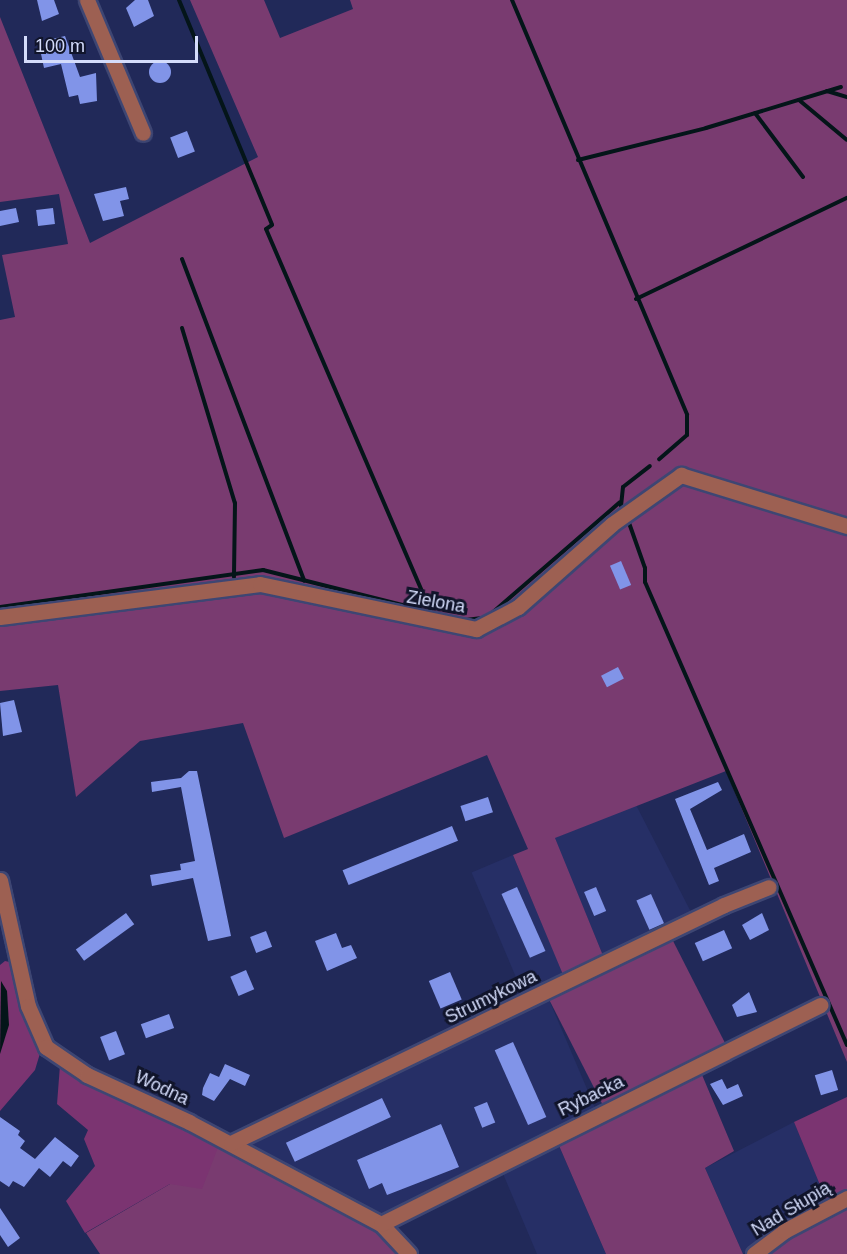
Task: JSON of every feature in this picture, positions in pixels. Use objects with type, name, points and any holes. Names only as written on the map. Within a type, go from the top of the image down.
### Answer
[{"type":"street","points":[[87,0],[143,133]]},
{"type":"street","name":"Zielona","points":[[0,617],[260,584],[476,628],[518,608],[612,524],[681,475],[847,526]]},
{"type":"street","name":"Wodna","points":[[0,880],[28,1006],[46,1047],[87,1075],[231,1143],[381,1224],[409,1254]]},
{"type":"street","name":"Strumykowa","points":[[231,1143],[724,905],[770,887]]},
{"type":"street","name":"Rybacka","points":[[381,1224],[820,1005]]},
{"type":"street","name":"Nad Słupią","points":[[754,1254],[784,1231],[847,1198]]},
{"type":"shaded area","points":[[190,0],[264,0],[280,38],[353,9],[350,0],[847,0],[847,1062],[726,771],[555,838],[604,958],[564,977],[513,855],[528,849],[487,755],[284,838],[243,723],[140,741],[76,797],[58,685],[0,691],[0,320],[15,317],[2,255],[68,244],[59,194],[0,202],[0,17],[90,243],[258,157]]},
{"type":"shaded area","points":[[636,805],[693,916],[604,958],[554,838]]},
{"type":"shaded area","points":[[513,855],[567,982],[525,1000],[472,873]]},
{"type":"shaded area","points":[[671,937],[726,1045],[604,1107],[549,999]]},
{"type":"shaded area","points":[[5,961],[14,963],[26,1019],[41,1050],[35,1070],[0,1111],[0,965]]},
{"type":"shaded area","points":[[1,981],[7,991],[9,1025],[0,1054]]},
{"type":"shaded area","points":[[547,995],[596,1110],[384,1216],[247,1142]]},
{"type":"shaded area","points":[[60,1065],[219,1145],[202,1189],[170,1184],[85,1233],[66,1201],[95,1166],[84,1139],[88,1130],[57,1104]]},
{"type":"shaded area","points":[[700,1070],[734,1151],[705,1168],[743,1254],[606,1254],[557,1141]]},
{"type":"shaded area","points":[[847,1097],[847,1192],[827,1202],[794,1122]]},
{"type":"shaded area","points":[[794,1122],[827,1202],[743,1254],[705,1168]]},
{"type":"shaded area","points":[[557,1141],[606,1254],[537,1254],[501,1169]]},
{"type":"shaded area","points":[[219,1145],[378,1228],[404,1254],[100,1254],[86,1233],[170,1184]]},
{"type":"shaded area","points":[[847,1205],[847,1254],[765,1254],[787,1235]]},
{"type":"building","points":[[37,0],[54,0],[59,14],[42,21]]},
{"type":"building","points":[[135,0],[148,0],[154,16],[134,27],[126,8]]},
{"type":"building","points":[[65,36],[80,77],[96,73],[97,101],[80,104],[78,95],[69,97],[61,64],[44,68],[41,54],[54,51],[52,39]]},
{"type":"building","points":[[160,61],[168,64],[171,72],[168,80],[160,83],[152,80],[149,72],[152,64]]},
{"type":"building","points":[[187,131],[195,152],[178,158],[170,137]]},
{"type":"building","points":[[126,187],[129,199],[120,201],[124,216],[103,221],[94,194]]},
{"type":"building","points":[[16,208],[19,222],[0,226],[0,211]]},
{"type":"building","points":[[53,208],[55,224],[38,226],[36,210]]},
{"type":"building","points":[[621,561],[631,585],[620,590],[610,566]]},
{"type":"building","points":[[618,667],[624,679],[607,687],[601,676]]},
{"type":"building","points":[[14,700],[22,732],[3,736],[0,703]]},
{"type":"building","points":[[189,771],[197,771],[231,936],[208,941],[193,878],[152,886],[150,875],[181,870],[180,864],[195,861],[181,787],[152,792],[151,782],[181,778]]},
{"type":"building","points":[[718,782],[722,790],[690,809],[707,850],[744,834],[751,852],[714,868],[719,881],[709,885],[675,799]]},
{"type":"building","points":[[488,797],[493,812],[465,821],[460,806]]},
{"type":"building","points":[[452,826],[458,841],[349,885],[343,870]]},
{"type":"building","points":[[517,887],[545,951],[530,958],[501,894]]},
{"type":"building","points":[[596,887],[606,911],[594,916],[584,892]]},
{"type":"building","points":[[651,894],[664,923],[649,930],[636,901]]},
{"type":"building","points":[[126,913],[134,924],[84,961],[76,949]]},
{"type":"building","points":[[762,913],[769,930],[750,940],[742,925]]},
{"type":"building","points":[[724,930],[732,948],[703,961],[695,943]]},
{"type":"building","points":[[266,931],[272,947],[256,953],[250,937]]},
{"type":"building","points":[[336,933],[342,948],[351,945],[357,958],[327,971],[315,941]]},
{"type":"building","points":[[246,970],[254,989],[239,996],[230,977]]},
{"type":"building","points":[[450,972],[462,1000],[441,1009],[429,981]]},
{"type":"building","points":[[749,992],[757,1012],[737,1017],[732,1005]]},
{"type":"building","points":[[169,1014],[174,1028],[146,1038],[141,1024]]},
{"type":"building","points":[[116,1031],[125,1054],[109,1060],[100,1037]]},
{"type":"building","points":[[513,1042],[546,1117],[528,1125],[495,1050]]},
{"type":"building","points":[[225,1064],[250,1075],[245,1086],[230,1079],[214,1101],[202,1095],[210,1073],[219,1077]]},
{"type":"building","points":[[832,1070],[838,1090],[821,1095],[815,1075]]},
{"type":"building","points":[[722,1079],[727,1089],[738,1084],[743,1096],[723,1105],[710,1084]]},
{"type":"building","points":[[382,1098],[391,1117],[295,1162],[286,1143]]},
{"type":"building","points":[[487,1102],[495,1122],[482,1128],[474,1107]]},
{"type":"building","points":[[0,1117],[20,1131],[18,1135],[25,1141],[20,1148],[35,1159],[55,1137],[79,1156],[71,1167],[63,1161],[50,1177],[39,1168],[24,1187],[13,1181],[9,1187],[0,1181]]},
{"type":"building","points":[[441,1124],[459,1167],[387,1195],[382,1183],[369,1189],[357,1160]]},
{"type":"building","points":[[0,1208],[20,1238],[8,1247],[0,1235]]},
{"type":"waterway","points":[[179,0],[272,225],[266,229],[431,612]]},
{"type":"waterway","points":[[512,0],[687,415],[687,435],[659,459]]},
{"type":"waterway","points":[[578,160],[706,128],[841,87]]},
{"type":"waterway","points":[[827,91],[847,97]]},
{"type":"waterway","points":[[799,100],[847,140]]},
{"type":"waterway","points":[[755,113],[803,177]]},
{"type":"waterway","points":[[636,299],[847,198]]},
{"type":"waterway","points":[[182,259],[304,581]]},
{"type":"waterway","points":[[182,328],[235,503],[234,577]]},
{"type":"waterway","points":[[621,506],[623,487],[650,466]]},
{"type":"waterway","points":[[492,613],[620,502]]},
{"type":"waterway","points":[[628,520],[645,568],[645,582],[847,1045]]},
{"type":"waterway","points":[[0,607],[263,570],[418,609]]},
{"type":"waterway","points":[[466,620],[482,618]]}]
